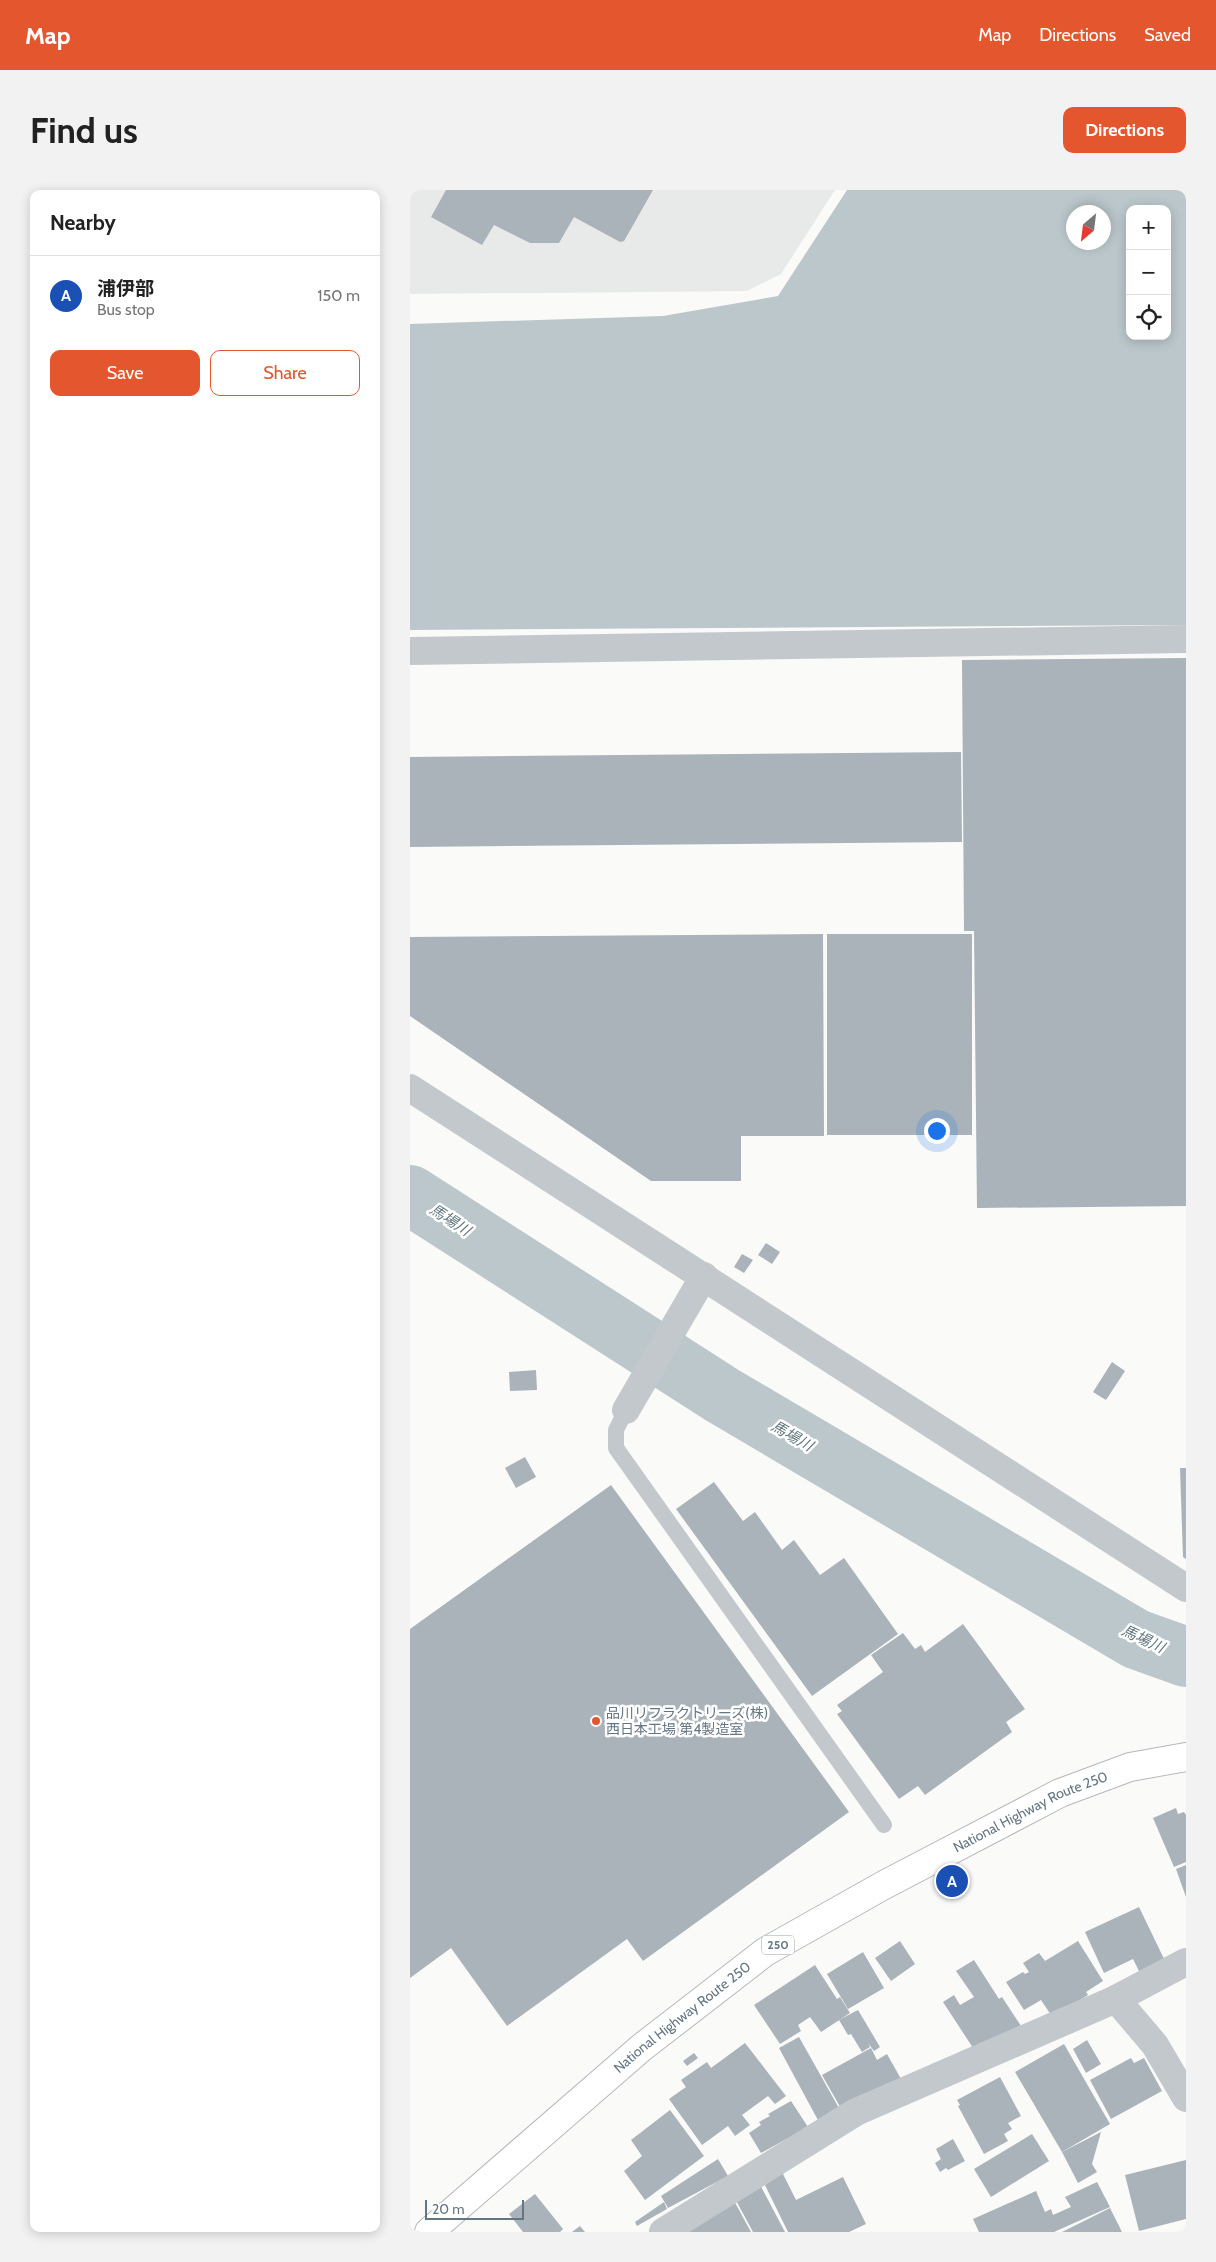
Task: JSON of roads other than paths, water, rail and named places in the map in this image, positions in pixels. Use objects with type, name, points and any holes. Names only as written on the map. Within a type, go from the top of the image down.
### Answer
[{"type":"highway","name":"National Highway Route 250","points":[[438,2229],[641,2048],[765,1952],[884,1885],[1060,1793],[1130,1767],[1186,1757]]},
{"type":"street","points":[[410,651],[1186,639]]},
{"type":"street","points":[[410,1088],[700,1282],[1186,1588]]},
{"type":"street","points":[[626,1410],[700,1282]]},
{"type":"street","points":[[663,2232],[856,2112],[1116,1999],[1186,1962]]},
{"type":"street","points":[[1116,1999],[1155,2045],[1186,2098]]},
{"type":"lane","points":[[626,1410],[616,1430],[616,1448],[884,1825]]},
{"type":"waterway","name":"馬場川","points":[[410,1195],[722,1395],[1136,1639],[1186,1657]]},
{"type":"place","name":"品川リフラクトリーズ(株) 西日本工場 第4製造室","points":[[596,1721]]},
{"type":"place","name":"浦伊部","points":[[952,1881]]}]
